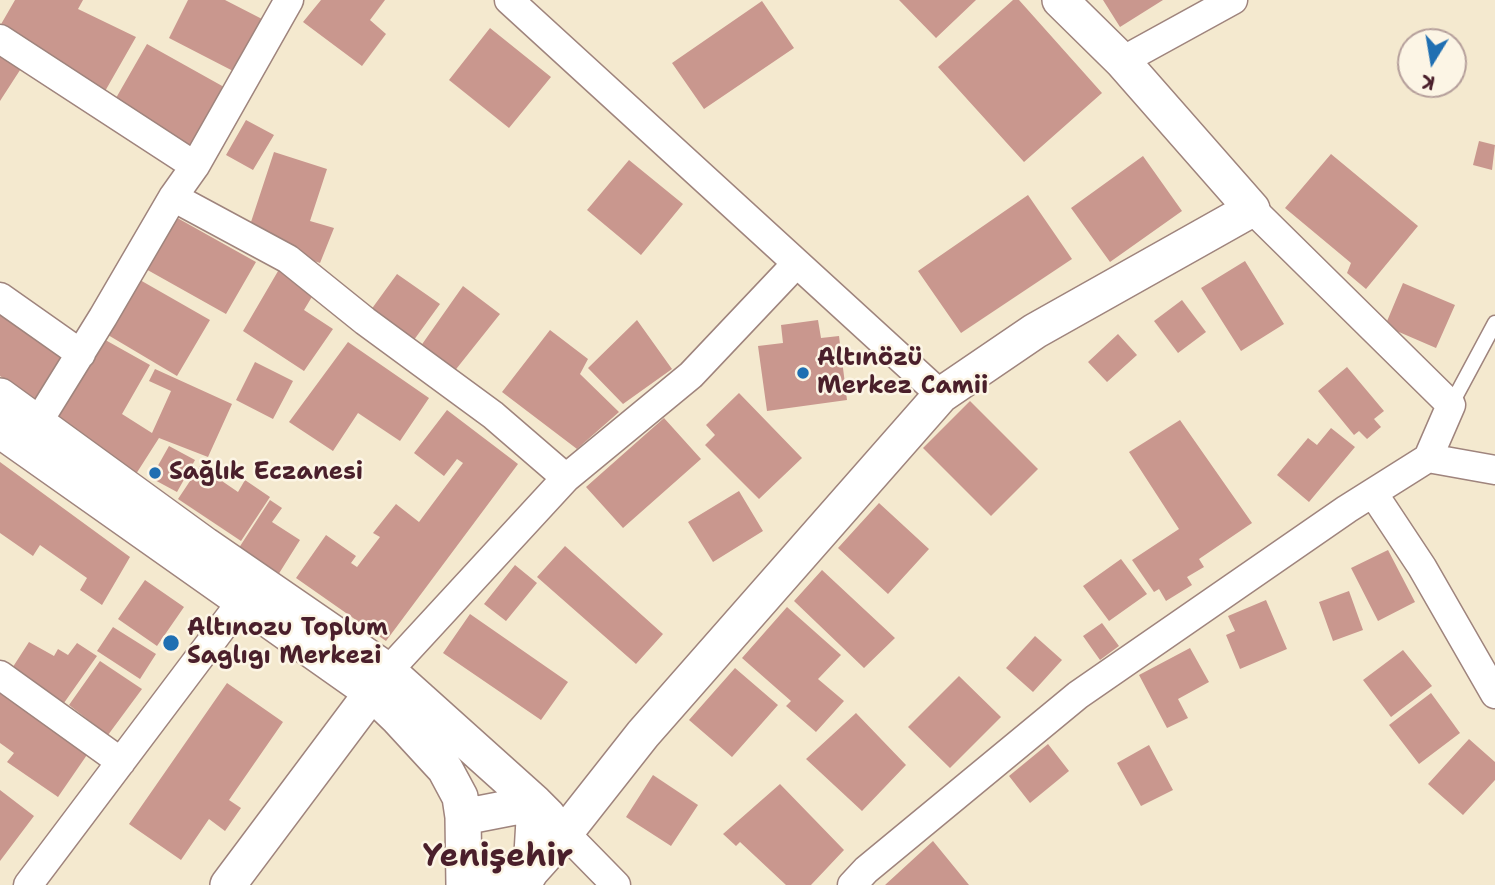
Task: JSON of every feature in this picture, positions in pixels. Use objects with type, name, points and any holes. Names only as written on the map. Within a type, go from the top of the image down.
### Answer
[{"type":"street","points":[[38,422],[173,197],[195,166],[289,0]]},
{"type":"street","points":[[509,0],[941,395]]},
{"type":"street","points":[[852,885],[866,870],[1077,695],[1428,458],[1451,405],[1252,209],[1122,61],[1060,0]]},
{"type":"street","points":[[1122,61],[1233,0]]},
{"type":"street","points":[[0,39],[195,166]]},
{"type":"street","points":[[173,197],[288,259],[365,321],[493,415],[566,478]]},
{"type":"street","points":[[0,429],[242,601],[379,682],[445,769],[460,797],[464,881],[527,878],[643,734],[941,395],[1035,331],[1252,209]]},
{"type":"street","points":[[228,885],[379,682],[566,478],[691,374],[796,264]]},
{"type":"street","points":[[0,297],[80,354]]},
{"type":"street","points":[[0,396],[205,545],[535,803],[616,885]]},
{"type":"street","points":[[1428,458],[1495,470]]},
{"type":"street","points":[[1373,493],[1422,567],[1495,694]]},
{"type":"street","points":[[28,885],[242,601]]},
{"type":"street","points":[[0,675],[121,762]]},
{"type":"street","points":[[463,817],[535,803]]},
{"type":"street","points":[[527,878],[535,803]]},
{"type":"lane","points":[[1451,405],[1495,323]]},
{"type":"building","points":[[15,0],[83,0],[78,9],[136,37],[104,93],[0,26]]},
{"type":"building","points":[[188,0],[225,0],[262,19],[235,72],[169,38]]},
{"type":"building","points":[[321,0],[385,0],[370,20],[386,34],[362,66],[303,22]]},
{"type":"building","points":[[899,0],[976,0],[936,38]]},
{"type":"building","points":[[1013,0],[1019,0],[1102,93],[1024,162],[938,67]]},
{"type":"building","points":[[1103,0],[1163,0],[1120,27]]},
{"type":"building","points":[[762,1],[794,48],[704,109],[672,63]]},
{"type":"building","points":[[490,28],[551,77],[509,128],[449,80]]},
{"type":"building","points":[[147,44],[224,87],[189,149],[112,105]]},
{"type":"building","points":[[0,52],[22,67],[0,101]]},
{"type":"building","points":[[246,120],[274,135],[253,170],[226,155]]},
{"type":"building","points":[[1479,141],[1495,145],[1492,170],[1473,165]]},
{"type":"building","points":[[274,152],[327,169],[310,221],[334,228],[320,263],[314,261],[313,264],[264,239],[267,231],[250,225]]},
{"type":"building","points":[[1331,154],[1418,226],[1366,289],[1347,273],[1351,263],[1285,208]]},
{"type":"building","points":[[1143,156],[1182,211],[1110,262],[1071,208]]},
{"type":"building","points":[[629,160],[683,204],[641,255],[587,210]]},
{"type":"building","points":[[1028,195],[1072,259],[961,333],[918,271]]},
{"type":"building","points":[[172,215],[256,262],[226,314],[144,268]]},
{"type":"building","points":[[1245,261],[1284,324],[1241,351],[1201,288]]},
{"type":"building","points":[[281,266],[316,290],[304,310],[333,329],[304,371],[243,331]]},
{"type":"building","points":[[397,274],[440,304],[411,344],[368,314]]},
{"type":"building","points":[[140,280],[210,320],[177,376],[108,335]]},
{"type":"building","points":[[1403,283],[1455,305],[1436,348],[1385,326]]},
{"type":"building","points":[[463,286],[500,314],[453,373],[418,350]]},
{"type":"building","points":[[1182,300],[1206,332],[1178,353],[1154,321]]},
{"type":"building","points":[[0,311],[70,358],[40,405],[0,376]]},
{"type":"building","points":[[637,320],[672,369],[623,404],[588,368]]},
{"type":"building","name":"Altınözü Merkez Camii","points":[[818,320],[821,338],[839,336],[847,400],[767,411],[758,346],[783,343],[781,325]]},
{"type":"building","points":[[550,330],[588,359],[580,374],[619,412],[577,449],[502,392]]},
{"type":"building","points":[[1118,334],[1137,355],[1107,382],[1088,362]]},
{"type":"building","points":[[100,337],[150,365],[122,414],[152,433],[171,391],[149,381],[155,369],[232,404],[208,457],[159,438],[136,474],[52,421]]},
{"type":"building","points":[[348,342],[429,398],[400,441],[358,413],[333,451],[289,422]]},
{"type":"building","points":[[255,362],[293,381],[273,419],[236,400]]},
{"type":"building","points":[[1347,367],[1384,411],[1374,419],[1381,427],[1367,439],[1359,431],[1354,435],[1318,391]]},
{"type":"building","points":[[739,393],[802,458],[759,499],[705,445],[715,435],[706,425]]},
{"type":"building","points":[[970,401],[1038,469],[991,516],[923,448]]},
{"type":"building","points":[[447,410],[518,464],[386,641],[296,578],[326,535],[356,556],[351,563],[357,567],[380,537],[373,533],[396,504],[419,522],[463,463],[457,459],[444,476],[414,453]]},
{"type":"building","points":[[664,418],[701,459],[623,528],[586,487]]},
{"type":"building","points":[[1180,420],[1252,523],[1199,559],[1204,567],[1187,577],[1192,585],[1166,601],[1159,589],[1154,592],[1132,560],[1179,529],[1129,452]]},
{"type":"building","points":[[1331,428],[1355,447],[1309,502],[1277,475],[1308,438],[1317,445]]},
{"type":"building","points":[[169,446],[195,460],[177,492],[151,478]]},
{"type":"building","points":[[0,462],[130,557],[102,605],[80,590],[87,578],[40,545],[33,556],[0,533]]},
{"type":"building","points":[[200,466],[238,492],[245,480],[270,497],[241,541],[178,499]]},
{"type":"building","points":[[739,491],[763,531],[713,562],[688,522]]},
{"type":"building","points":[[270,500],[282,508],[272,522],[300,540],[273,583],[233,557]]},
{"type":"building","points":[[879,503],[929,549],[888,594],[838,548]]},
{"type":"building","points":[[565,546],[663,634],[636,664],[537,577]]},
{"type":"building","points":[[1388,550],[1415,602],[1378,621],[1351,568]]},
{"type":"building","points":[[1121,559],[1147,594],[1109,621],[1083,586]]},
{"type":"building","points":[[515,565],[537,583],[506,621],[484,604]]},
{"type":"building","points":[[822,570],[895,638],[864,668],[794,601]]},
{"type":"building","points":[[145,580],[184,607],[157,646],[118,619]]},
{"type":"building","points":[[1349,591],[1363,630],[1333,641],[1319,602]]},
{"type":"building","points":[[1266,600],[1287,649],[1240,669],[1226,635],[1235,631],[1228,616]]},
{"type":"building","points":[[787,607],[841,655],[818,679],[844,701],[816,732],[786,706],[791,701],[742,658]]},
{"type":"building","points":[[470,614],[568,682],[541,720],[443,653]]},
{"type":"building","points":[[1102,623],[1119,646],[1100,660],[1083,636]]},
{"type":"building","points":[[113,627],[156,654],[140,679],[97,651]]},
{"type":"building","points":[[1035,636],[1062,660],[1033,692],[1006,668]]},
{"type":"building","points":[[29,642],[54,656],[58,649],[68,655],[77,643],[97,656],[59,710],[9,673]]},
{"type":"building","points":[[1190,648],[1209,682],[1178,699],[1188,718],[1167,728],[1139,675]]},
{"type":"building","points":[[1403,650],[1432,686],[1391,717],[1363,680]]},
{"type":"building","points":[[100,661],[142,689],[108,735],[69,705]]},
{"type":"building","points":[[735,668],[778,705],[732,757],[689,720]]},
{"type":"building","points":[[959,676],[1001,717],[950,768],[908,727]]},
{"type":"building","points":[[227,683],[283,722],[229,800],[241,808],[225,831],[209,819],[181,860],[129,824]]},
{"type":"building","points":[[0,684],[91,749],[58,797],[7,762],[14,753],[0,743]]},
{"type":"building","points":[[1431,693],[1460,733],[1419,764],[1389,725]]},
{"type":"building","points":[[856,713],[906,765],[862,811],[806,759]]},
{"type":"building","points":[[1469,739],[1495,762],[1495,780],[1463,815],[1428,784]]},
{"type":"building","points":[[1048,744],[1069,771],[1030,803],[1009,776]]},
{"type":"building","points":[[1149,745],[1173,790],[1141,806],[1117,763]]},
{"type":"building","points":[[653,775],[698,805],[671,846],[626,817]]},
{"type":"building","points":[[780,784],[844,850],[811,885],[786,885],[740,842],[736,846],[723,834]]},
{"type":"building","points":[[0,790],[34,816],[0,861]]},
{"type":"building","points":[[933,841],[969,885],[885,885]]},
{"type":"place","name":"Altınözü Merkez Camii","points":[[803,373]]},
{"type":"place","name":"Sağlık Eczanesi","points":[[155,473]]},
{"type":"place","name":"Altınozu Toplum Saglıgı Merkezi","points":[[171,643]]},
{"type":"district","name":"Yenişehir","points":[[498,858]]}]
